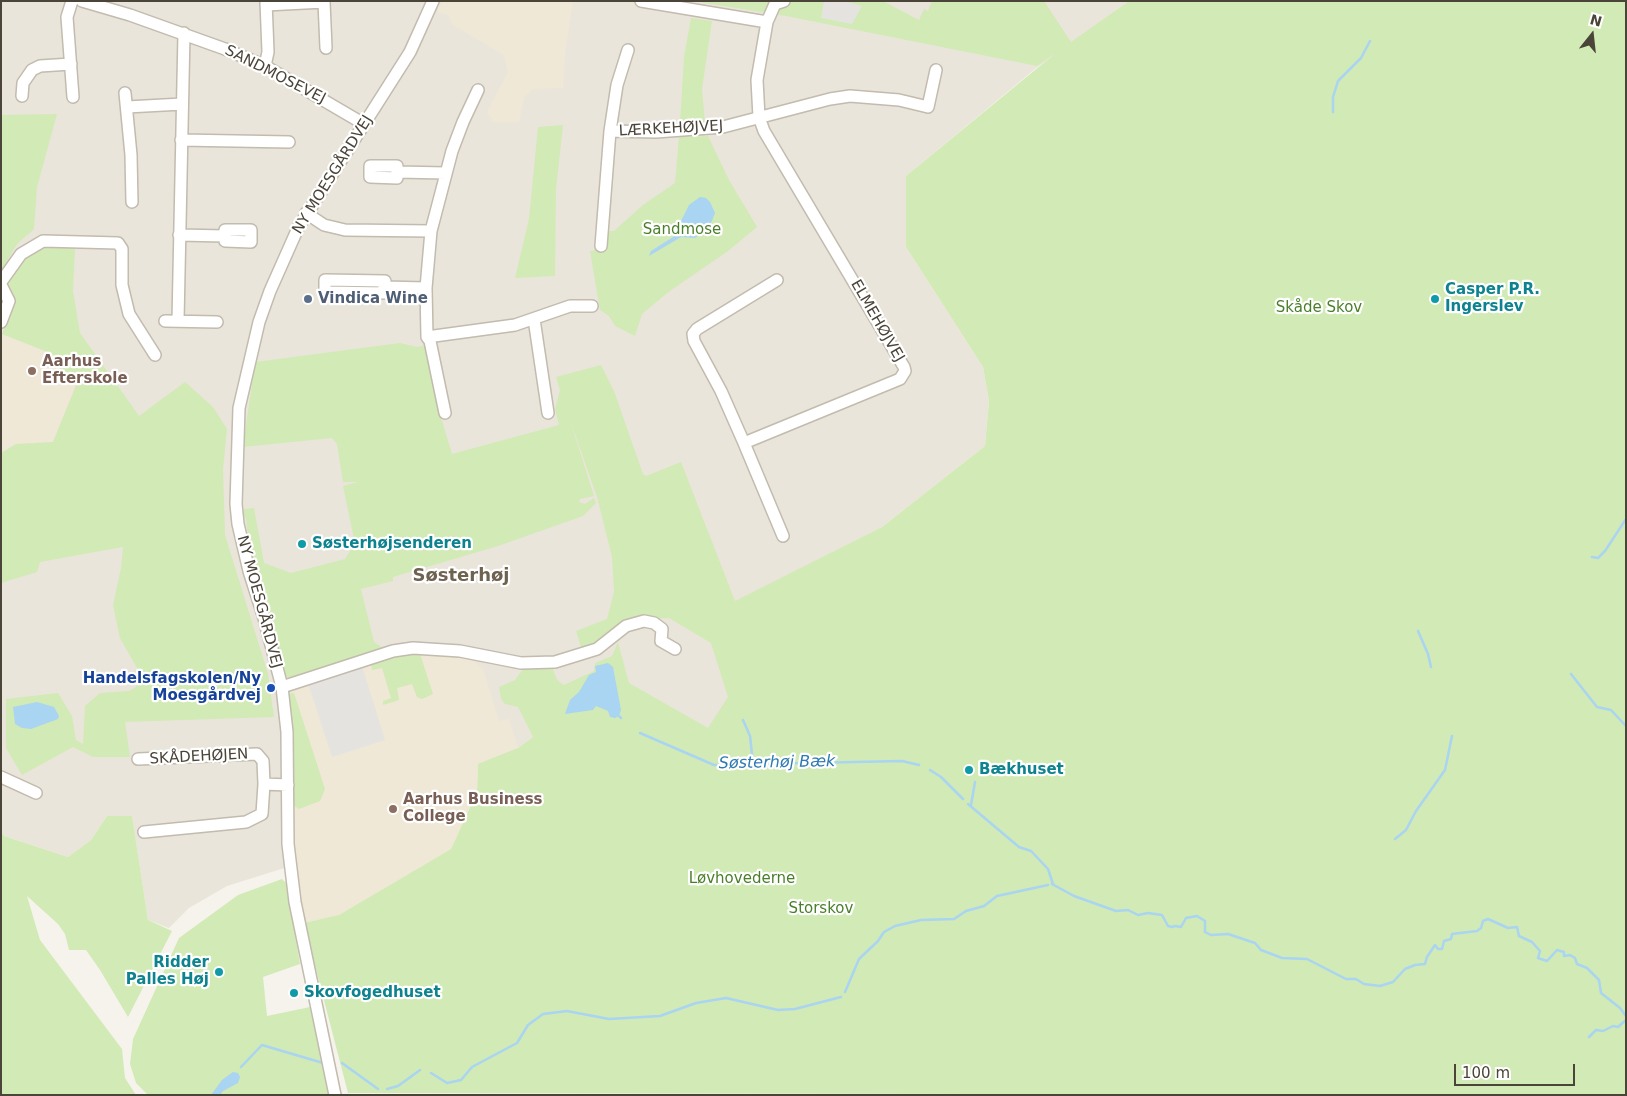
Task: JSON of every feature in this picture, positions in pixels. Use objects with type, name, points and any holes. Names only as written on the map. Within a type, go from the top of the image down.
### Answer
[{"type":"street","points":[[72,1],[67,17],[74,98]]},
{"type":"street","name":"SANDMOSEVEJ","points":[[82,1],[184,33],[265,66],[318,95],[364,124]]},
{"type":"street","name":"NY MOESGÅRDVEJ","points":[[336,1095],[295,902],[288,844],[287,732],[282,687],[267,627],[241,544],[236,504],[239,408],[248,362],[259,322],[270,291],[306,213],[410,51],[434,1]]},
{"type":"street","points":[[641,1],[767,22],[775,4],[784,1]]},
{"type":"street","points":[[265,66],[268,52],[266,3],[324,2],[326,48]]},
{"type":"street","name":"ELMEHØJVEJ","points":[[744,443],[900,379],[905,372],[903,363],[870,306],[777,154],[760,117],[757,80],[767,22]]},
{"type":"street","points":[[178,321],[178,235],[184,33]]},
{"type":"street","name":"LÆRKEHØJVEJ","points":[[601,246],[613,100],[628,50]]},
{"type":"street","points":[[22,96],[23,83],[32,70],[40,66],[71,64]]},
{"type":"street","points":[[760,117],[830,99],[850,96],[900,100],[928,107],[936,70]]},
{"type":"street","points":[[445,413],[430,341],[427,337],[426,288],[431,231],[462,122],[478,90]]},
{"type":"street","points":[[125,93],[132,155],[132,202]]},
{"type":"street","points":[[127,107],[182,104]]},
{"type":"street","name":"LÆRKEHØJVEJ","points":[[610,131],[656,132],[714,128],[740,124],[760,117]]},
{"type":"street","points":[[181,140],[289,142]]},
{"type":"street","points":[[397,172],[446,173]]},
{"type":"street","points":[[306,213],[324,225],[345,230],[431,231]]},
{"type":"street","points":[[178,235],[225,236]]},
{"type":"street","points":[[1,322],[9,301],[1,283],[21,254],[43,241],[114,241],[122,249],[122,286],[129,314],[155,355]]},
{"type":"street","points":[[325,280],[385,281],[384,287],[384,293],[325,292],[325,280]]},
{"type":"street","points":[[777,280],[697,329],[693,334],[694,341],[721,391],[783,536]]},
{"type":"street","points":[[384,287],[426,288]]},
{"type":"street","points":[[427,337],[515,324],[570,306],[592,306]]},
{"type":"street","points":[[534,318],[548,413]]},
{"type":"street","points":[[164,321],[217,322]]},
{"type":"street","points":[[282,687],[393,651],[413,648],[460,651],[521,663],[555,662],[597,649],[626,626],[644,621],[654,623],[662,629],[661,641],[675,649]]},
{"type":"street","name":"SKÅDEHØJEN","points":[[138,760],[257,754],[263,761],[262,814],[246,822],[144,832]]},
{"type":"street","points":[[1,777],[36,793]]},
{"type":"street","points":[[264,784],[288,784]]},
{"type":"shaded area","points":[[1,1],[1129,1],[1035,69],[906,176],[906,247],[983,367],[989,401],[985,446],[882,527],[735,602],[739,641],[718,756],[596,672],[565,714],[518,748],[294,865],[227,886],[189,908],[169,928],[148,920],[132,817],[107,816],[91,840],[68,857],[4,836],[1,831]]},
{"type":"shaded area","points":[[442,1],[573,1],[565,55],[563,88],[533,89],[524,98],[519,122],[493,122],[487,112],[508,72],[504,55],[453,25],[448,15],[438,12]]},
{"type":"shaded area","points":[[824,1],[844,1],[862,6],[852,24],[821,18]]},
{"type":"shaded area","name":"Aarhus Efterskole","points":[[1,282],[7,283],[11,290],[13,307],[2,334],[53,355],[50,362],[76,379],[77,383],[53,442],[16,444],[1,453]]},
{"type":"shaded area","points":[[431,651],[465,654],[483,669],[499,721],[509,719],[518,748],[478,764],[477,792],[451,849],[338,916],[304,923],[296,882],[289,693],[309,682],[399,654]]},
{"type":"shaded area","points":[[362,666],[385,740],[332,757],[308,683]]},
{"type":"green space","points":[[693,1],[883,1],[919,20],[924,9],[928,11],[932,1],[1044,1],[1071,42],[1129,1],[1626,1],[1626,1095],[348,1093],[304,923],[339,915],[451,849],[477,792],[478,764],[518,748],[533,737],[518,707],[505,704],[501,699],[499,687],[515,680],[524,668],[552,667],[557,680],[564,685],[594,671],[595,663],[612,656],[618,642],[629,683],[708,728],[728,697],[711,643],[669,618],[633,619],[601,643],[582,650],[576,631],[607,619],[614,592],[612,557],[597,497],[570,420],[594,496],[580,499],[579,502],[585,504],[594,498],[596,503],[583,516],[498,546],[393,577],[393,581],[361,589],[374,642],[383,648],[296,677],[289,678],[283,674],[251,565],[246,518],[242,514],[244,509],[254,508],[264,563],[291,573],[345,559],[355,544],[343,486],[358,482],[343,482],[337,444],[332,438],[243,447],[255,362],[400,343],[417,347],[428,345],[440,414],[452,454],[559,425],[555,409],[560,390],[556,377],[601,365],[614,391],[643,474],[646,476],[681,462],[735,601],[882,527],[985,446],[989,401],[983,367],[906,247],[906,176],[1057,52],[1037,66],[786,16]]},
{"type":"green space","points":[[691,18],[712,21],[702,89],[705,123],[680,123],[684,57]]},
{"type":"green space","points":[[57,114],[37,187],[34,229],[17,244],[1,271],[1,115]]},
{"type":"green space","points":[[563,125],[556,189],[555,276],[515,278],[529,219],[538,127]]},
{"type":"green space","name":"Sandmose","points":[[708,136],[729,180],[757,227],[728,251],[667,293],[642,314],[635,336],[615,326],[609,316],[600,310],[590,251],[593,251],[608,231],[614,231],[643,205],[675,183],[679,137]]},
{"type":"green space","points":[[72,245],[75,249],[73,291],[80,333],[139,416],[185,382],[213,407],[227,429],[223,469],[225,535],[268,674],[274,717],[125,722],[130,757],[93,757],[73,747],[22,775],[6,748],[6,699],[58,693],[72,716],[76,740],[83,744],[85,706],[100,693],[129,691],[136,687],[141,675],[120,638],[113,605],[121,568],[123,547],[40,562],[37,572],[1,583],[1,453],[16,444],[53,442],[77,383],[75,379],[50,362],[53,354],[2,334],[13,307],[11,290],[7,283],[17,266],[30,252],[42,246]]},
{"type":"green space","points":[[420,654],[433,694],[422,699],[417,697],[412,684],[397,688],[399,700],[383,705],[383,701],[391,698],[382,668],[372,670],[371,664],[397,656]]},
{"type":"green space","points":[[291,693],[294,693],[325,789],[320,801],[299,809],[293,805],[288,697]]},
{"type":"green space","points":[[107,816],[132,816],[148,920],[172,931],[128,1017],[86,950],[69,950],[65,934],[58,924],[27,896],[40,940],[122,1049],[125,1078],[136,1095],[1,1095],[1,831],[4,836],[68,857],[91,840]]},
{"type":"green space","points":[[282,879],[286,883],[300,964],[263,977],[267,1016],[310,1007],[329,1095],[148,1095],[136,1083],[130,1064],[133,1039],[179,938],[238,895]]},
{"type":"water","points":[[700,197],[706,198],[710,202],[715,213],[709,228],[695,238],[681,237],[649,256],[651,251],[678,234],[680,223],[689,205]]},
{"type":"water","points":[[608,663],[613,667],[621,710],[619,716],[615,718],[610,717],[608,711],[596,706],[593,710],[565,714],[570,700],[579,692],[589,675],[596,672],[595,666]]},
{"type":"water","points":[[37,702],[54,707],[59,716],[58,719],[31,729],[22,728],[15,724],[13,707]]},
{"type":"water","points":[[233,1072],[238,1073],[240,1077],[238,1083],[223,1091],[220,1095],[211,1095],[222,1080]]},
{"type":"waterway","points":[[1333,112],[1333,97],[1338,81],[1361,58],[1370,41]]},
{"type":"waterway","points":[[1592,557],[1598,558],[1605,551],[1626,519]]},
{"type":"waterway","points":[[1418,631],[1428,654],[1431,667]]},
{"type":"waterway","points":[[1571,674],[1597,707],[1611,710],[1626,726]]},
{"type":"waterway","points":[[743,720],[750,736],[753,763]]},
{"type":"waterway","name":"Søsterhøj Bæk","points":[[640,733],[714,765],[902,761],[919,765]]},
{"type":"waterway","points":[[1395,839],[1406,830],[1416,811],[1445,770],[1452,736]]},
{"type":"waterway","name":"Søsterhøj Bæk","points":[[930,770],[941,777],[963,799]]},
{"type":"waterway","points":[[971,805],[975,782]]},
{"type":"waterway","name":"Søsterhøj Bæk","points":[[968,804],[1019,847],[1031,851],[1048,869],[1053,884]]},
{"type":"waterway","name":"Søsterhøj Bæk","points":[[1052,884],[1074,896],[1116,911],[1128,910],[1138,915],[1148,913],[1162,915],[1168,926],[1172,927],[1181,927],[1186,918],[1197,916],[1205,921],[1205,932],[1211,935],[1228,934],[1255,943],[1261,950],[1282,958],[1307,959],[1346,979],[1356,979],[1364,984],[1380,986],[1393,982],[1405,969],[1425,964],[1435,945],[1438,949],[1442,949],[1444,941],[1451,939],[1452,934],[1477,931],[1481,928],[1483,921],[1488,919],[1508,928],[1517,927],[1519,936],[1532,942],[1540,951],[1538,958],[1547,961],[1557,950],[1564,952],[1564,956],[1570,955],[1575,958],[1577,964],[1587,968],[1599,980],[1601,993],[1620,1008],[1626,1016]]},
{"type":"waterway","points":[[845,992],[859,959],[878,941],[884,932],[895,926],[921,920],[954,919],[966,911],[984,906],[997,896],[1048,885]]},
{"type":"waterway","points":[[431,1073],[447,1083],[461,1080],[472,1067],[517,1043],[528,1025],[543,1014],[567,1011],[609,1019],[660,1016],[696,1003],[726,998],[778,1010],[795,1009],[841,997]]},
{"type":"waterway","points":[[1589,1037],[1596,1030],[1603,1031],[1613,1026],[1618,1027],[1626,1020]]},
{"type":"waterway","points":[[241,1067],[262,1045],[323,1063]]},
{"type":"waterway","points":[[342,1063],[378,1089]]},
{"type":"waterway","points":[[387,1089],[398,1086],[420,1070]]},
{"type":"place","name":"Vindica Wine","points":[[308,299]]},
{"type":"place","name":"Casper P.R. Ingerslev","points":[[1435,299]]},
{"type":"place","name":"Aarhus Efterskole","points":[[32,371]]},
{"type":"place","name":"Søsterhøjsenderen","points":[[302,544]]},
{"type":"place","name":"Handelsfagskolen/Ny Moesgårdvej","points":[[271,688]]},
{"type":"place","name":"Bækhuset","points":[[969,770]]},
{"type":"place","name":"Aarhus Business College","points":[[393,809]]},
{"type":"place","name":"Ridder Palles Høj","points":[[219,972]]},
{"type":"place","name":"Skovfogedhuset","points":[[294,993]]},
{"type":"district","name":"Søsterhøj","points":[[461,576]]},
{"type":"park label","name":"Skåde Skov","points":[[1319,308]]},
{"type":"park label","name":"Løvhovederne","points":[[742,879]]},
{"type":"park label","name":"Storskov","points":[[821,909]]}]
